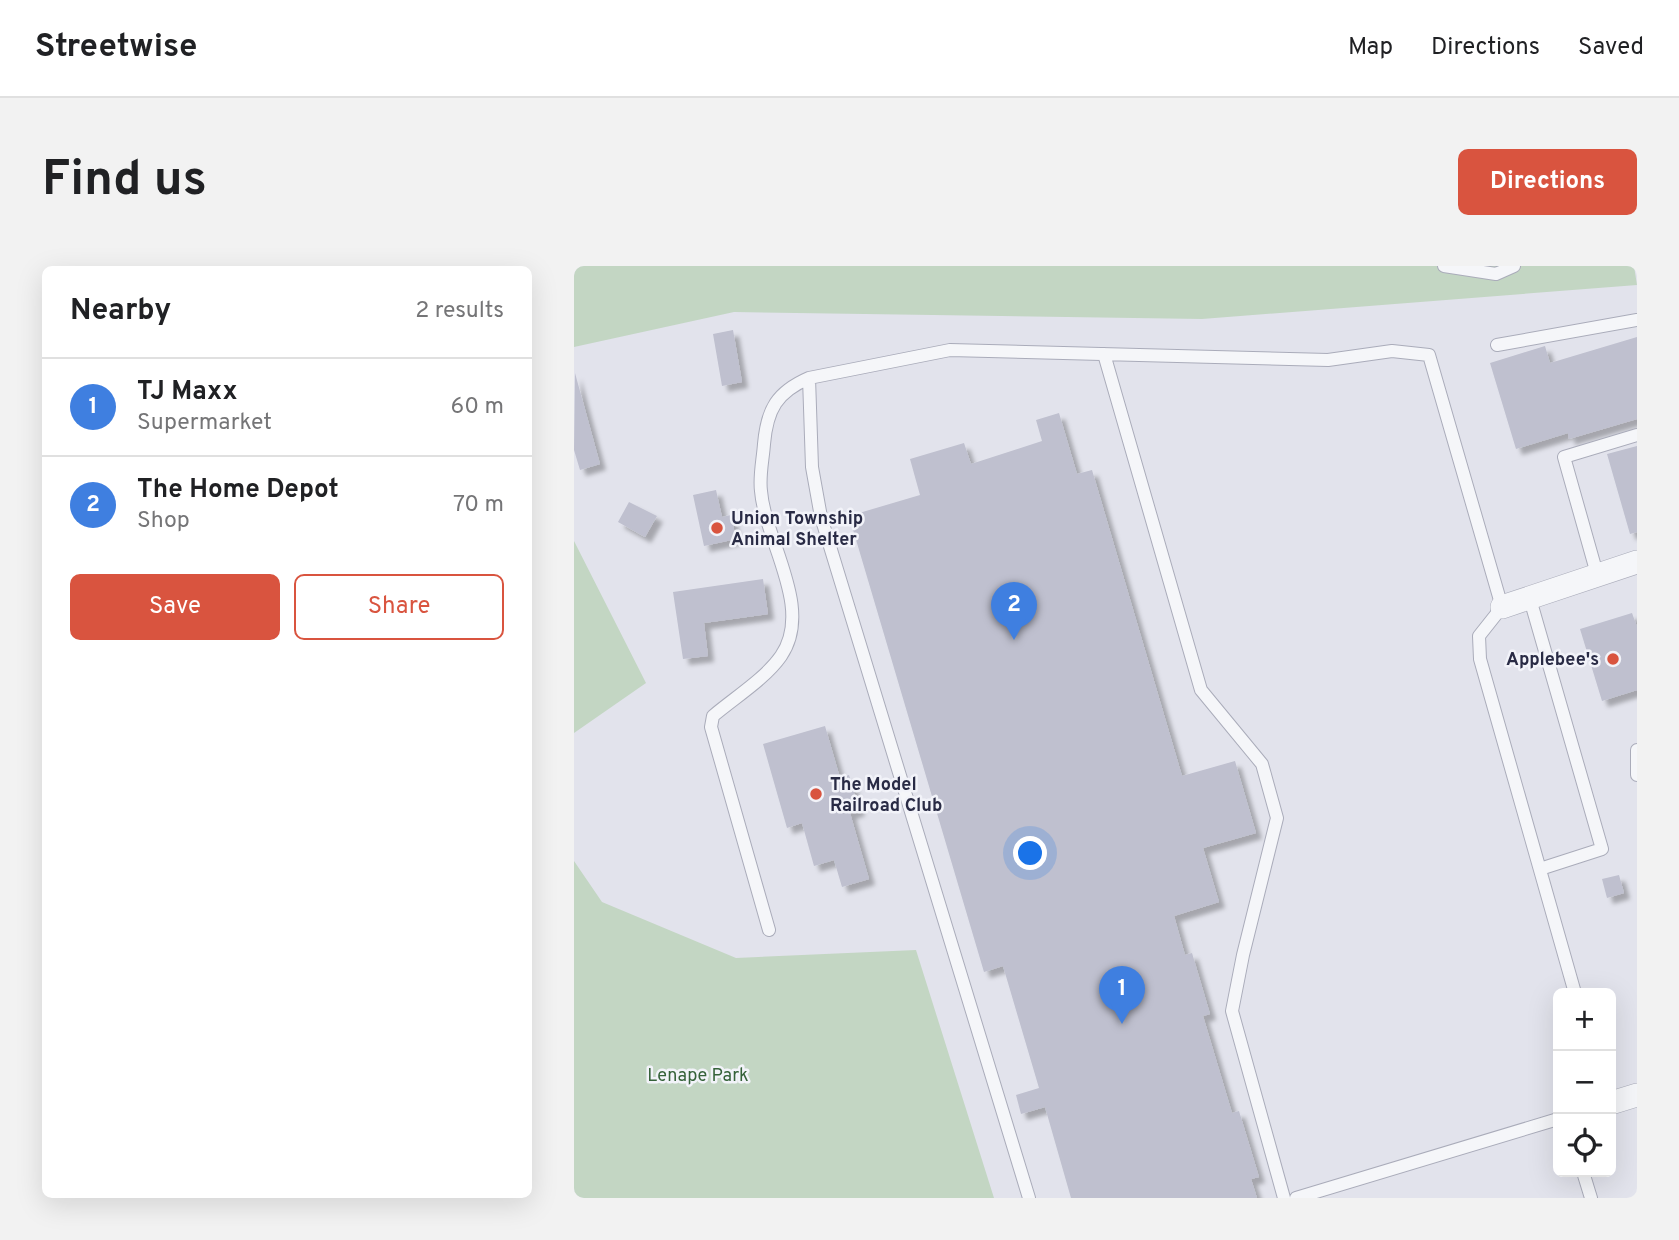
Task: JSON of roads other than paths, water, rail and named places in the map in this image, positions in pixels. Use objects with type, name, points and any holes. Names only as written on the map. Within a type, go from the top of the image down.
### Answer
[{"type":"street","points":[[1502,607],[1637,562]]},
{"type":"street","points":[[1616,1101],[1637,1095]]},
{"type":"lane","points":[[1444,266],[1496,274],[1514,266]]},
{"type":"lane","points":[[1497,345],[1637,320]]},
{"type":"lane","points":[[769,930],[711,727],[713,716],[782,655],[792,625],[790,595],[761,492],[765,430],[773,406],[788,387],[808,378],[950,350],[1328,360],[1392,351],[1429,355],[1502,607],[1479,636],[1480,659],[1574,988]]},
{"type":"lane","points":[[1104,354],[1201,690],[1262,764],[1277,818],[1242,955],[1232,1011],[1284,1198]]},
{"type":"lane","points":[[808,378],[812,467],[821,517],[1030,1198]]},
{"type":"lane","points":[[1597,574],[1564,457],[1637,435]]},
{"type":"lane","points":[[1531,599],[1602,849],[1540,869]]},
{"type":"lane","points":[[1637,750],[1637,775]]},
{"type":"lane","points":[[1296,1198],[1553,1121]]},
{"type":"lane","points":[[1585,1177],[1591,1198]]},
{"type":"place","name":"Union Township Animal Shelter","points":[[717,528]]},
{"type":"place","name":"The Home Depot","points":[[1014,640]]},
{"type":"place","name":"Applebee's","points":[[1613,659]]},
{"type":"place","name":"The Model Railroad Club","points":[[816,794]]},
{"type":"place","name":"TJ Maxx","points":[[1122,1024]]},
{"type":"park label","name":"Lenape Park","points":[[698,1075]]}]
